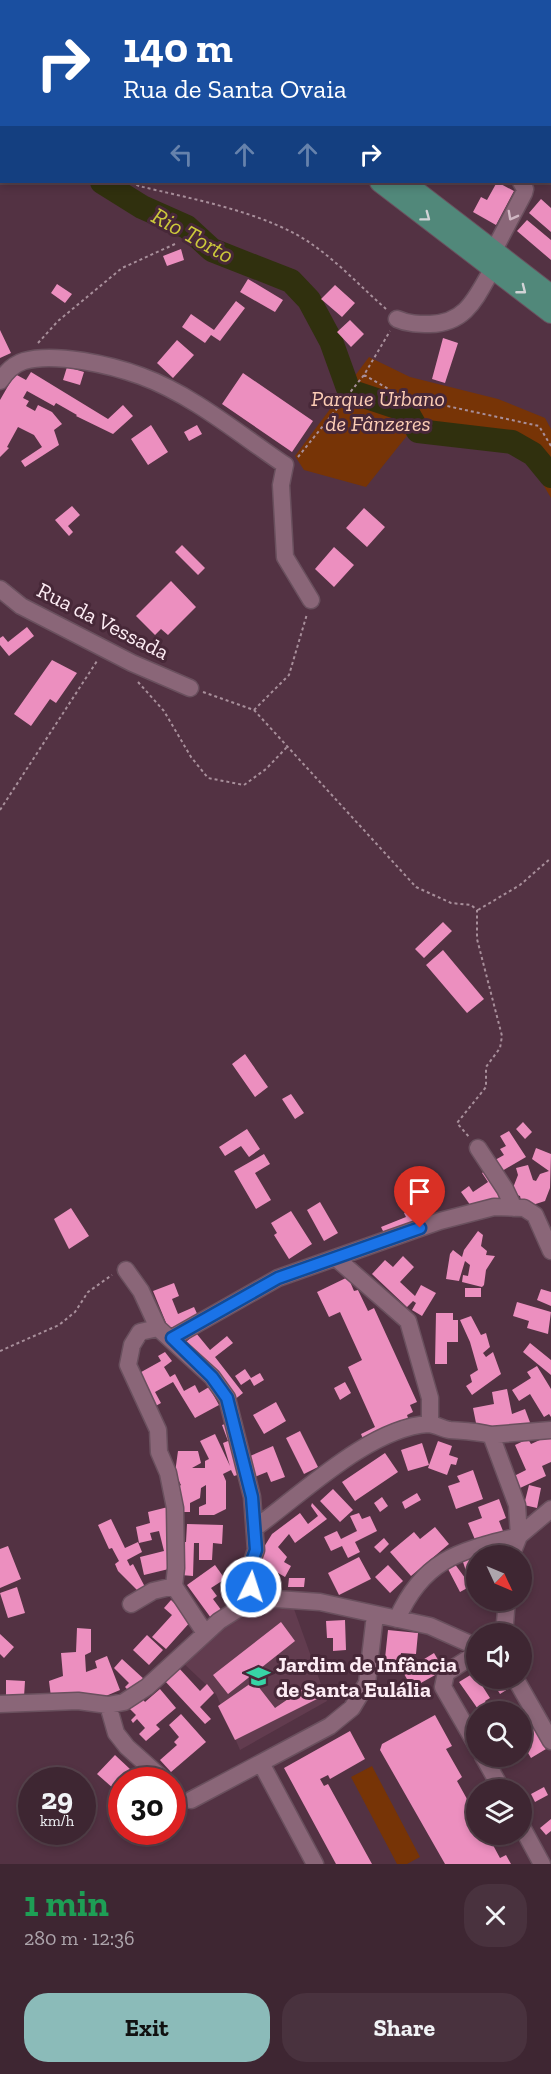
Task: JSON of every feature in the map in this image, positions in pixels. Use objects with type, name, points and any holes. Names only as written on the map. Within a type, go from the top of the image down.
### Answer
[{"type":"main road","points":[[381,183],[493,259],[551,295]]},
{"type":"main road","points":[[405,183],[551,313]]},
{"type":"street","points":[[394,323],[448,323],[466,309],[524,193],[525,189],[522,183]]},
{"type":"street","points":[[0,381],[16,365],[51,358],[81,361],[141,376],[190,401],[285,465],[281,485],[285,556],[311,600]]},
{"type":"street","name":"Rua da Vessada","points":[[0,589],[21,606],[122,658],[189,688]]},
{"type":"street","points":[[478,1148],[505,1189],[514,1208]]},
{"type":"street","points":[[205,1633],[174,1586],[175,1508],[168,1473],[159,1452],[158,1430],[128,1365],[132,1345],[140,1332],[165,1333],[278,1278],[440,1221],[494,1207],[524,1208],[535,1215],[551,1251]]},
{"type":"street","points":[[336,1258],[408,1321],[430,1398],[430,1424]]},
{"type":"street","points":[[126,1270],[165,1333],[212,1377],[227,1398],[252,1497],[256,1550],[248,1572],[254,1602]]},
{"type":"street","points":[[255,1528],[356,1452],[389,1432],[430,1424],[448,1430],[468,1429],[491,1435],[551,1430]]},
{"type":"street","points":[[491,1435],[517,1505],[519,1536],[515,1545]]},
{"type":"street","points":[[397,1619],[410,1594],[422,1580],[456,1553],[519,1536],[551,1509]]},
{"type":"street","points":[[131,1604],[153,1591],[174,1586]]},
{"type":"street","points":[[0,1704],[78,1701],[108,1705],[124,1702],[147,1687],[219,1621],[246,1604],[276,1599],[320,1602],[430,1626],[466,1642]]},
{"type":"street","points":[[191,1800],[330,1726],[352,1708],[367,1683],[375,1615]]},
{"type":"street","points":[[466,1660],[446,1673],[442,1687],[466,1727]]},
{"type":"street","points":[[521,1689],[551,1740]]},
{"type":"street","points":[[108,1705],[116,1733],[127,1747],[149,1767]]},
{"type":"street","points":[[261,1763],[315,1864]]},
{"type":"street","points":[[532,1845],[542,1864]]},
{"type":"path","points":[[133,183],[219,205],[287,230],[313,244],[394,323],[364,375],[298,457],[285,465]]},
{"type":"path","points":[[33,360],[42,338],[122,268],[175,244]]},
{"type":"path","points":[[364,375],[401,396],[539,426],[551,446]]},
{"type":"path","points":[[254,710],[289,675],[311,600]]},
{"type":"path","points":[[0,810],[105,649]]},
{"type":"path","points":[[122,658],[145,692],[164,711],[191,757],[208,778],[244,785],[266,769],[287,747]]},
{"type":"path","points":[[189,688],[254,710],[416,887],[451,903],[471,905],[477,910]]},
{"type":"path","points":[[477,910],[520,885],[551,858]]},
{"type":"path","points":[[477,910],[477,939],[502,1036],[500,1048],[486,1067],[486,1087],[457,1123],[478,1148]]},
{"type":"path","points":[[0,1350],[59,1325],[75,1312],[88,1292],[112,1276],[126,1270]]},
{"type":"shaded area","name":"Jardim de Infância de Santa Eulália","points":[[272,1609],[294,1609],[327,1701],[240,1750],[216,1694],[180,1660],[232,1621]]},
{"type":"green space","name":"Parque Urbano de Fânzeres","points":[[369,357],[410,377],[498,399],[545,418],[551,429],[551,498],[530,462],[501,449],[410,432],[366,487],[304,470],[295,456]]},
{"type":"green space","points":[[372,1766],[420,1857],[407,1864],[397,1864],[351,1777]]},
{"type":"building","points":[[496,183],[514,191],[496,225],[473,212],[481,197],[487,200]]},
{"type":"building","points":[[541,199],[551,208],[551,232],[529,213]]},
{"type":"building","points":[[527,220],[551,240],[551,260],[517,231]]},
{"type":"building","points":[[181,249],[184,260],[167,266],[163,256]]},
{"type":"building","points":[[248,279],[283,300],[275,312],[240,292]]},
{"type":"building","points":[[57,284],[72,294],[65,303],[51,293]]},
{"type":"building","points":[[335,285],[355,303],[342,317],[321,299]]},
{"type":"building","points":[[236,301],[245,308],[220,341],[211,335],[205,343],[182,327],[191,314],[214,330]]},
{"type":"building","points":[[350,320],[364,334],[351,347],[337,332]]},
{"type":"building","points":[[0,330],[11,353],[0,358]]},
{"type":"building","points":[[443,338],[458,343],[445,383],[432,379]]},
{"type":"building","points":[[177,340],[194,355],[173,378],[157,363]]},
{"type":"building","points":[[67,367],[84,372],[80,385],[63,380]]},
{"type":"building","points":[[31,372],[108,419],[123,405],[133,416],[113,434],[76,416],[56,403],[54,406],[27,391],[23,398],[29,401],[26,406],[35,411],[38,405],[52,412],[62,424],[54,430],[59,445],[25,467],[21,461],[42,447],[34,435],[18,427],[7,447],[9,448],[0,457],[0,400],[15,374],[26,380]]},
{"type":"building","points":[[243,373],[313,421],[292,452],[222,404]]},
{"type":"building","points":[[151,425],[168,452],[148,465],[131,439]]},
{"type":"building","points":[[197,425],[202,434],[189,441],[184,432]]},
{"type":"building","points":[[72,506],[80,515],[68,526],[73,532],[69,536],[55,520]]},
{"type":"building","points":[[364,508],[385,527],[367,547],[346,528]]},
{"type":"building","points":[[182,545],[205,568],[198,575],[175,552]]},
{"type":"building","points":[[334,547],[354,565],[334,587],[315,569]]},
{"type":"building","points":[[171,581],[196,607],[168,635],[161,629],[155,635],[136,616]]},
{"type":"building","points":[[27,627],[34,636],[9,656],[0,645],[0,638],[3,636],[8,642]]},
{"type":"building","points":[[52,660],[77,673],[56,703],[50,699],[31,726],[14,714]]},
{"type":"building","points":[[443,922],[452,931],[424,958],[415,949]]},
{"type":"building","points":[[443,950],[484,999],[467,1013],[426,965]]},
{"type":"building","points":[[245,1054],[268,1087],[255,1097],[232,1064]]},
{"type":"building","points":[[291,1094],[304,1113],[295,1119],[282,1099]]},
{"type":"building","points":[[523,1122],[532,1132],[525,1139],[516,1129]]},
{"type":"building","points":[[247,1129],[260,1149],[249,1157],[241,1146],[225,1156],[219,1147]]},
{"type":"building","points":[[509,1131],[526,1157],[502,1171],[495,1160],[504,1155],[500,1149],[506,1146],[500,1136]]},
{"type":"building","points":[[536,1148],[551,1154],[550,1188],[545,1201],[523,1208],[520,1196],[511,1193],[518,1175],[516,1168],[528,1165],[533,1180],[536,1181],[540,1174],[549,1171],[532,1159]]},
{"type":"building","points":[[264,1154],[270,1164],[255,1173],[271,1200],[256,1209],[234,1171]]},
{"type":"building","points":[[488,1169],[510,1199],[478,1216],[461,1192],[469,1186],[473,1192],[488,1182],[482,1173]]},
{"type":"building","points":[[414,1200],[423,1220],[386,1237],[381,1227],[406,1217],[404,1213],[409,1210],[406,1203]]},
{"type":"building","points":[[320,1202],[338,1233],[324,1241],[307,1210]]},
{"type":"building","points":[[71,1208],[89,1236],[69,1249],[54,1219]]},
{"type":"building","points":[[291,1211],[312,1244],[289,1259],[274,1235],[277,1233],[271,1223]]},
{"type":"building","points":[[478,1231],[483,1235],[481,1246],[487,1251],[486,1255],[495,1256],[486,1270],[484,1285],[482,1287],[462,1282],[463,1275],[468,1276],[470,1265],[465,1261],[459,1281],[446,1279],[450,1254],[453,1250],[462,1257],[464,1250]]},
{"type":"building","points":[[403,1256],[414,1267],[400,1282],[415,1296],[421,1285],[436,1293],[422,1316],[412,1310],[416,1303],[413,1301],[407,1307],[372,1274],[385,1260],[393,1267]]},
{"type":"building","points":[[348,1277],[354,1291],[358,1290],[368,1311],[374,1308],[417,1402],[410,1405],[413,1412],[407,1415],[408,1418],[363,1439],[361,1434],[375,1427],[348,1367],[362,1360],[340,1312],[329,1317],[317,1292]]},
{"type":"building","points":[[174,1283],[179,1296],[172,1299],[178,1314],[194,1307],[199,1318],[169,1330],[153,1291]]},
{"type":"building","points":[[465,1288],[481,1288],[481,1297],[465,1297]]},
{"type":"building","points":[[541,1289],[551,1292],[551,1306],[537,1300]]},
{"type":"building","points":[[517,1302],[551,1312],[548,1334],[527,1328],[529,1321],[513,1316]]},
{"type":"building","points":[[436,1313],[453,1313],[453,1320],[458,1320],[458,1342],[447,1342],[447,1364],[435,1364]]},
{"type":"building","points":[[471,1316],[481,1335],[486,1333],[490,1347],[483,1353],[486,1357],[493,1352],[501,1374],[472,1395],[466,1386],[472,1382],[470,1375],[478,1370],[470,1342],[460,1320]]},
{"type":"building","points":[[196,1333],[210,1350],[227,1336],[233,1343],[215,1357],[243,1393],[234,1400],[186,1342]]},
{"type":"building","points":[[530,1343],[551,1360],[551,1375],[523,1352]]},
{"type":"building","points":[[165,1352],[172,1361],[164,1367],[170,1377],[175,1374],[184,1391],[195,1385],[199,1393],[209,1387],[219,1405],[195,1418],[173,1382],[155,1392],[161,1403],[152,1408],[134,1376],[161,1361],[158,1356]]},
{"type":"building","points":[[537,1366],[551,1389],[551,1417],[549,1414],[544,1417],[530,1394],[519,1401],[512,1390],[531,1378],[527,1372]]},
{"type":"building","points":[[245,1369],[251,1378],[260,1373],[264,1380],[254,1386],[250,1379],[241,1385],[235,1376]]},
{"type":"building","points":[[345,1382],[351,1393],[340,1400],[334,1388]]},
{"type":"building","points":[[507,1389],[512,1414],[525,1409],[531,1425],[478,1433],[473,1408],[494,1404],[492,1392]]},
{"type":"building","points":[[276,1402],[286,1421],[264,1434],[253,1415]]},
{"type":"building","points":[[228,1423],[244,1473],[234,1476],[231,1470],[223,1474],[226,1481],[226,1509],[214,1515],[199,1515],[199,1507],[206,1504],[206,1485],[201,1488],[200,1498],[190,1503],[190,1512],[178,1512],[178,1487],[181,1485],[175,1473],[178,1451],[198,1451],[201,1463],[192,1468],[205,1468],[205,1461],[209,1459],[200,1441],[215,1434],[230,1466],[223,1443],[228,1441],[222,1425]]},
{"type":"building","points":[[300,1431],[318,1467],[304,1474],[286,1438]]},
{"type":"building","points":[[551,1435],[551,1462],[542,1466],[546,1476],[520,1488],[514,1476],[526,1470],[515,1445],[528,1439],[531,1444]]},
{"type":"building","points":[[438,1441],[452,1446],[449,1455],[458,1458],[456,1465],[451,1464],[447,1475],[428,1468]]},
{"type":"building","points":[[422,1443],[429,1465],[408,1471],[401,1450]]},
{"type":"building","points":[[273,1446],[285,1477],[271,1482],[267,1472],[250,1479],[248,1450],[250,1456]]},
{"type":"building","points":[[385,1453],[398,1472],[355,1501],[342,1482]]},
{"type":"building","points":[[473,1470],[483,1499],[456,1509],[448,1486],[460,1482],[457,1476]]},
{"type":"building","points":[[529,1485],[541,1488],[537,1508],[524,1505]]},
{"type":"building","points":[[333,1489],[353,1510],[340,1522],[320,1501]]},
{"type":"building","points":[[417,1493],[421,1500],[405,1509],[402,1502]]},
{"type":"building","points":[[382,1497],[388,1506],[380,1512],[374,1503]]},
{"type":"building","points":[[499,1499],[506,1518],[499,1521],[503,1531],[476,1542],[468,1523],[482,1518],[478,1507]]},
{"type":"building","points":[[312,1503],[327,1519],[295,1543],[289,1534],[278,1547],[287,1557],[284,1562],[291,1566],[285,1577],[256,1560],[272,1534],[300,1513],[308,1524],[318,1516],[311,1506]]},
{"type":"building","points":[[168,1507],[182,1542],[186,1542],[187,1524],[223,1525],[222,1544],[213,1543],[212,1560],[199,1560],[199,1543],[194,1543],[193,1576],[181,1575],[181,1566],[144,1575],[140,1557],[164,1551],[159,1531],[150,1533],[152,1540],[139,1543],[136,1527],[150,1523],[148,1512]]},
{"type":"building","points":[[359,1513],[362,1519],[370,1516],[377,1531],[355,1542],[360,1552],[348,1558],[342,1546],[331,1551],[324,1537],[337,1531],[341,1539],[357,1531],[350,1516]]},
{"type":"building","points":[[111,1519],[125,1548],[138,1542],[142,1552],[127,1560],[130,1566],[133,1564],[145,1587],[139,1592],[118,1571],[115,1564],[119,1561],[112,1548],[109,1549],[98,1525]]},
{"type":"building","points":[[435,1527],[449,1544],[411,1576],[390,1552],[414,1532],[420,1539]]},
{"type":"building","points":[[384,1538],[389,1544],[380,1553],[374,1547]]},
{"type":"building","points":[[8,1546],[21,1579],[0,1588],[0,1549]]},
{"type":"building","points":[[359,1557],[371,1579],[339,1595],[328,1573]]},
{"type":"building","points":[[466,1558],[466,1571],[462,1559]]},
{"type":"building","points":[[454,1563],[466,1579],[466,1589],[460,1592],[447,1567]]},
{"type":"building","points":[[215,1565],[225,1579],[211,1588],[217,1596],[213,1599],[222,1611],[211,1618],[187,1585]]},
{"type":"building","points":[[258,1565],[273,1575],[268,1583],[253,1574]]},
{"type":"building","points":[[388,1565],[403,1581],[390,1593],[375,1577]]},
{"type":"building","points":[[289,1578],[305,1578],[304,1587],[288,1587]]},
{"type":"building","points":[[17,1587],[25,1613],[8,1618],[0,1593]]},
{"type":"building","points":[[171,1600],[192,1620],[166,1649],[152,1637],[172,1615],[164,1608]]},
{"type":"building","points":[[345,1620],[346,1650],[333,1651],[333,1638],[327,1638],[326,1621]]},
{"type":"building","points":[[281,1622],[295,1641],[228,1694],[213,1675]]},
{"type":"building","points":[[77,1628],[91,1629],[91,1652],[85,1655],[86,1672],[97,1668],[95,1661],[107,1656],[120,1690],[101,1698],[51,1697],[49,1681],[63,1676],[61,1653],[76,1652]]},
{"type":"building","points":[[388,1630],[418,1633],[416,1654],[401,1653],[400,1670],[384,1668]]},
{"type":"building","points":[[0,1634],[14,1647],[4,1658],[0,1654]]},
{"type":"building","points":[[147,1635],[163,1650],[149,1665],[133,1650]]},
{"type":"building","points":[[434,1653],[444,1670],[412,1688],[403,1672]]},
{"type":"building","points":[[122,1659],[145,1680],[132,1694],[125,1687],[129,1683],[114,1668]]},
{"type":"building","points":[[178,1667],[200,1691],[207,1684],[214,1693],[200,1707],[211,1719],[205,1724],[164,1680]]},
{"type":"building","points":[[466,1678],[466,1689],[484,1689],[490,1698],[485,1701],[472,1701],[459,1682]]},
{"type":"building","points":[[6,1680],[25,1681],[24,1697],[6,1696]]},
{"type":"building","points":[[254,1681],[275,1708],[310,1684],[319,1698],[235,1740],[218,1706]]},
{"type":"building","points":[[160,1689],[176,1708],[156,1725],[160,1729],[146,1741],[139,1734],[145,1728],[137,1719],[133,1723],[131,1720],[136,1715],[129,1708],[141,1697],[145,1702]]},
{"type":"building","points":[[497,1689],[508,1689],[500,1694]]},
{"type":"building","points":[[181,1714],[206,1742],[177,1767],[166,1767],[160,1760],[177,1745],[174,1742],[179,1737],[169,1725]]},
{"type":"building","points":[[435,1715],[452,1746],[446,1749],[462,1777],[457,1781],[466,1797],[466,1845],[493,1845],[500,1858],[506,1855],[511,1864],[445,1864],[380,1750],[382,1744]]},
{"type":"building","points":[[532,1724],[546,1749],[532,1757]]},
{"type":"building","points":[[350,1731],[365,1759],[330,1779],[328,1775],[320,1779],[324,1786],[328,1784],[372,1864],[336,1864],[284,1768]]},
{"type":"building","points":[[115,1755],[128,1767],[108,1767],[108,1784],[97,1774]]},
{"type":"building","points":[[544,1787],[548,1795],[535,1802],[532,1793]]},
{"type":"building","points":[[551,1819],[551,1831],[546,1835],[540,1828]]},
{"type":"waterway","name":"Rio Torto","points":[[104,183],[142,207],[187,227],[212,250],[291,281],[309,300],[331,341],[349,391],[406,410],[418,431],[512,442],[533,454],[551,476]]},
{"type":"place","name":"Jardim de Infância de Santa Eulália","points":[[258,1677]]},
{"type":"route","points":[[251,1587],[248,1572],[256,1550],[252,1497],[240,1458],[227,1398],[212,1377],[172,1338],[278,1278],[420,1228]]}]
